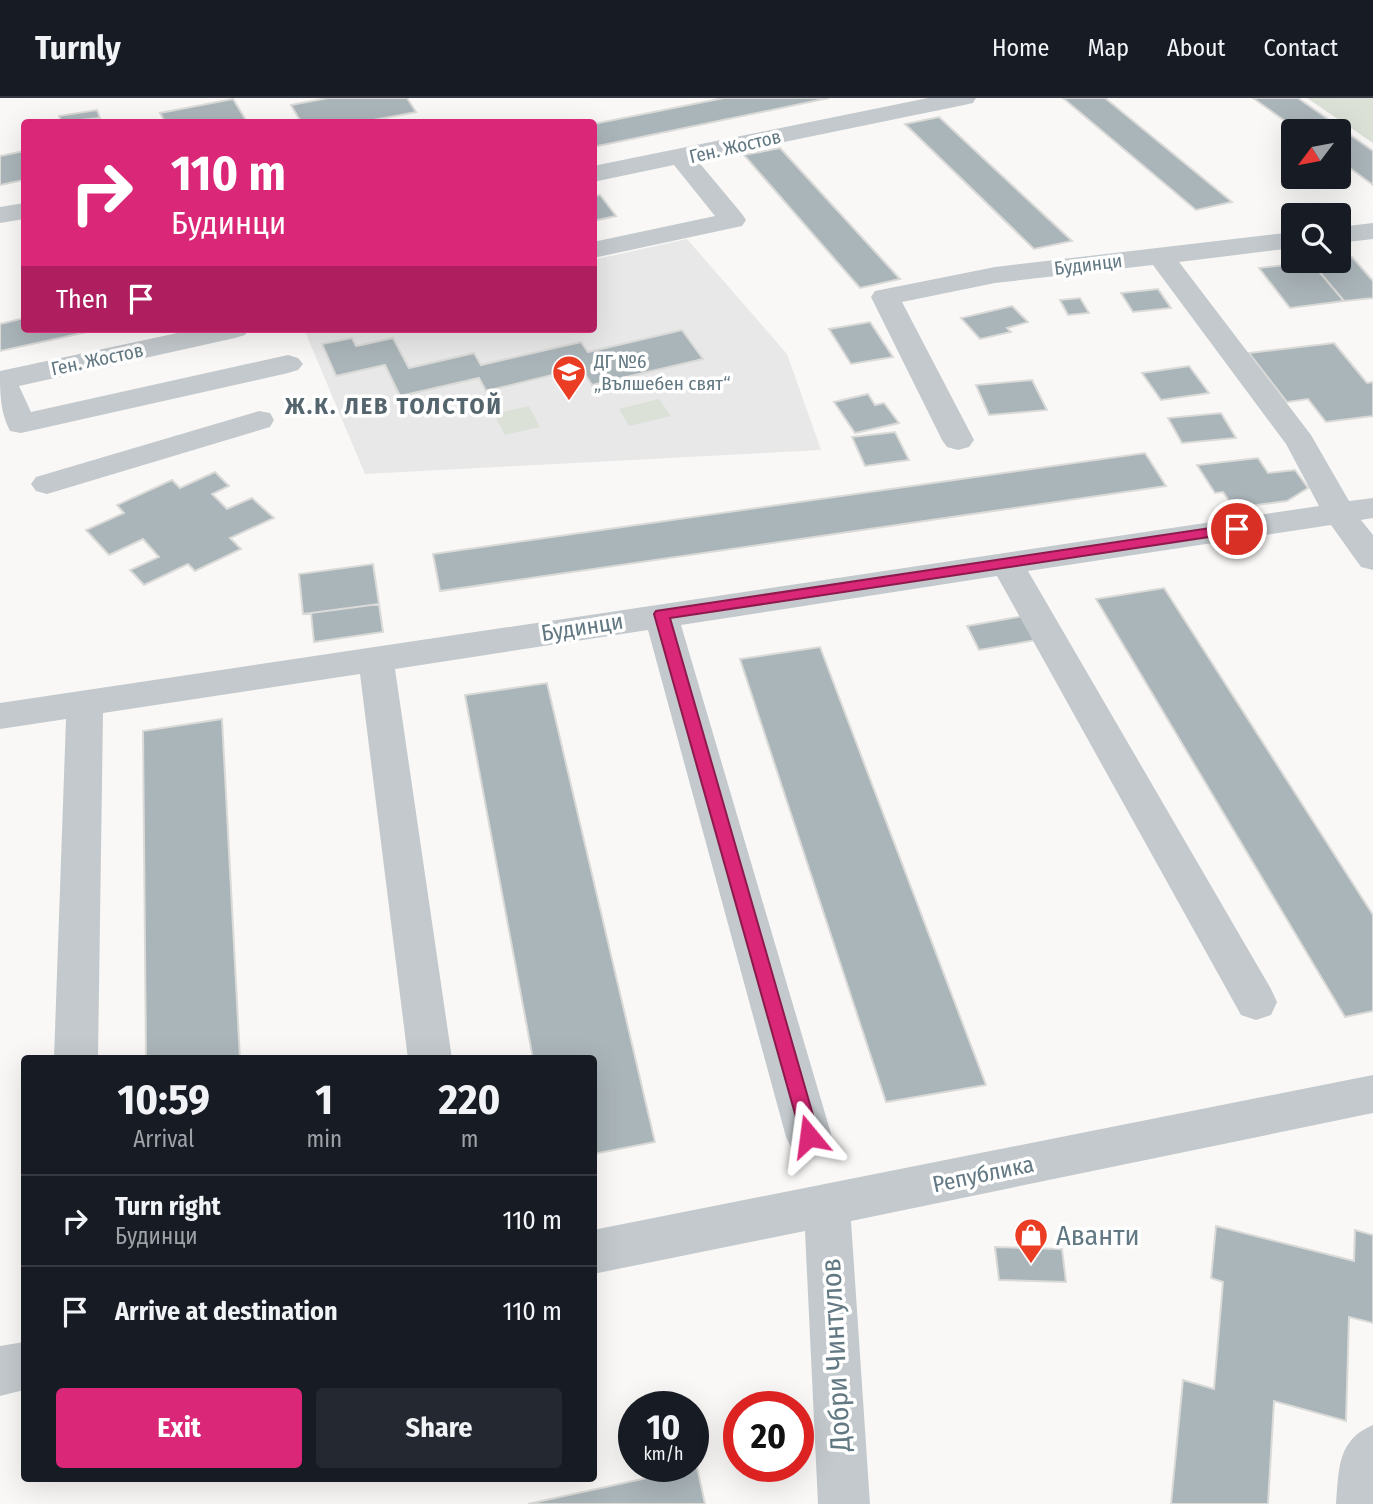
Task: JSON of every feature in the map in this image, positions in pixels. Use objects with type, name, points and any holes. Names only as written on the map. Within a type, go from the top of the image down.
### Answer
[{"type":"street","name":"Ген. Жостов","points":[[597,249],[733,220],[680,156],[964,98]]},
{"type":"street","points":[[597,173],[680,156]]},
{"type":"street","points":[[0,215],[21,212]]},
{"type":"street","points":[[1351,234],[1373,231]]},
{"type":"street","name":"Будинци","points":[[958,440],[885,297],[995,275],[1281,241]]},
{"type":"street","points":[[1160,255],[1300,442],[1339,513],[1373,559]]},
{"type":"street","name":"Ген. Жостов","points":[[0,381],[217,333]]},
{"type":"street","points":[[0,381],[21,424],[288,364]]},
{"type":"street","points":[[47,484],[259,420]]},
{"type":"street","name":"Будинци","points":[[0,716],[1373,508]]},
{"type":"street","points":[[1006,563],[1256,1002]]},
{"type":"street","points":[[662,614],[809,1136]]},
{"type":"street","points":[[376,658],[429,1055]]},
{"type":"street","points":[[76,1055],[85,703]]},
{"type":"street","name":"Република","points":[[597,1251],[1373,1094]]},
{"type":"street","name":"Добри Чинтулов","points":[[827,1205],[844,1504]]},
{"type":"street","points":[[0,1371],[21,1367]]},
{"type":"street","points":[[1362,1504],[1365,1465],[1373,1451]]},
{"type":"shaded area","points":[[1307,98],[1373,98],[1373,143],[1351,128],[1351,119],[1338,119]]},
{"type":"shaded area","name":"ДГ №6 „Вълшебен свят“","points":[[687,239],[787,354],[821,450],[365,474],[306,333],[597,333],[597,259]]},
{"type":"shaded area","points":[[659,399],[671,416],[629,426],[619,409]]},
{"type":"shaded area","points":[[529,406],[540,427],[505,435],[494,414]]},
{"type":"building","points":[[328,98],[407,98],[416,112],[379,119],[299,119],[291,105]]},
{"type":"building","points":[[724,98],[829,98],[597,146],[597,123]]},
{"type":"building","points":[[1063,98],[1105,98],[1232,202],[1196,210]]},
{"type":"building","points":[[1253,98],[1298,98],[1328,119],[1282,119]]},
{"type":"building","points":[[233,99],[245,119],[163,119],[160,113]]},
{"type":"building","points":[[97,110],[100,118],[60,119],[59,116]]},
{"type":"building","points":[[939,117],[1072,241],[1034,249],[905,124]]},
{"type":"building","points":[[1351,135],[1373,151],[1373,185],[1351,169]]},
{"type":"building","points":[[780,148],[900,279],[860,288],[744,155]]},
{"type":"building","points":[[21,152],[21,181],[0,185],[0,156]]},
{"type":"building","points":[[600,195],[616,216],[597,220],[597,196]]},
{"type":"building","points":[[1351,257],[1373,281],[1373,298],[1344,301],[1320,273],[1351,273]]},
{"type":"building","points":[[1281,265],[1281,273],[1320,273],[1344,301],[1290,308],[1259,268]]},
{"type":"building","points":[[1158,289],[1171,308],[1133,312],[1121,293]]},
{"type":"building","points":[[1080,298],[1089,313],[1068,315],[1060,300]]},
{"type":"building","points":[[1012,306],[1028,322],[1007,328],[1011,332],[980,339],[961,318]]},
{"type":"building","points":[[21,319],[21,333],[83,333],[0,351],[0,324]]},
{"type":"building","points":[[870,322],[893,357],[851,364],[829,329]]},
{"type":"building","points":[[682,330],[703,359],[592,385],[581,368],[486,391],[479,378],[400,396],[385,365],[336,376],[322,344],[352,338],[356,346],[393,338],[409,368],[474,353],[481,365],[581,342],[588,352]]},
{"type":"building","points":[[1334,343],[1367,383],[1373,382],[1373,416],[1326,422],[1308,399],[1287,402],[1249,353]]},
{"type":"building","points":[[1189,366],[1209,393],[1161,400],[1142,373]]},
{"type":"building","points":[[1032,380],[1047,410],[989,415],[976,385]]},
{"type":"building","points":[[868,394],[875,405],[884,403],[899,423],[855,433],[834,402]]},
{"type":"building","points":[[1221,413],[1236,438],[1182,443],[1168,418]]},
{"type":"building","points":[[895,432],[909,460],[865,466],[852,437]]},
{"type":"building","points":[[1145,453],[1166,486],[440,591],[433,554]]},
{"type":"building","points":[[1258,458],[1268,473],[1295,470],[1308,488],[1287,501],[1234,508],[1223,492],[1215,493],[1197,465]]},
{"type":"building","points":[[215,472],[229,486],[212,494],[227,509],[252,498],[274,518],[230,538],[241,549],[195,571],[188,564],[144,585],[130,570],[159,557],[143,539],[109,555],[86,530],[124,513],[117,505],[172,480],[180,488]]},
{"type":"building","points":[[373,564],[379,604],[303,614],[299,574]]},
{"type":"building","points":[[1164,588],[1373,915],[1373,1011],[1345,1017],[1096,599]]},
{"type":"building","points":[[379,604],[383,632],[314,642],[311,613]]},
{"type":"building","points":[[1023,616],[1036,640],[979,650],[967,626]]},
{"type":"building","points":[[820,647],[986,1085],[886,1102],[740,659]]},
{"type":"building","points":[[547,683],[655,1142],[597,1153],[597,1055],[532,1055],[465,695]]},
{"type":"building","points":[[222,719],[240,1055],[146,1055],[143,731]]},
{"type":"building","points":[[1216,1226],[1354,1261],[1355,1230],[1373,1235],[1373,1323],[1349,1317],[1346,1421],[1274,1401],[1268,1504],[1171,1504],[1183,1380],[1214,1389],[1223,1282],[1211,1278]]},
{"type":"building","name":"Аванти","points":[[995,1247],[1062,1249],[1066,1282],[999,1280]]},
{"type":"building","points":[[628,1482],[700,1482],[705,1504],[528,1504]]},
{"type":"place","name":"ДГ №6 „Вълшебен свят“","points":[[569,402]]},
{"type":"place","name":"Аванти","points":[[1031,1265]]},
{"type":"district","name":"Ж.К. ЛЕВ ТОЛСТОЙ","points":[[394,406]]},
{"type":"route","points":[[809,1136],[662,614],[1237,529]]}]
